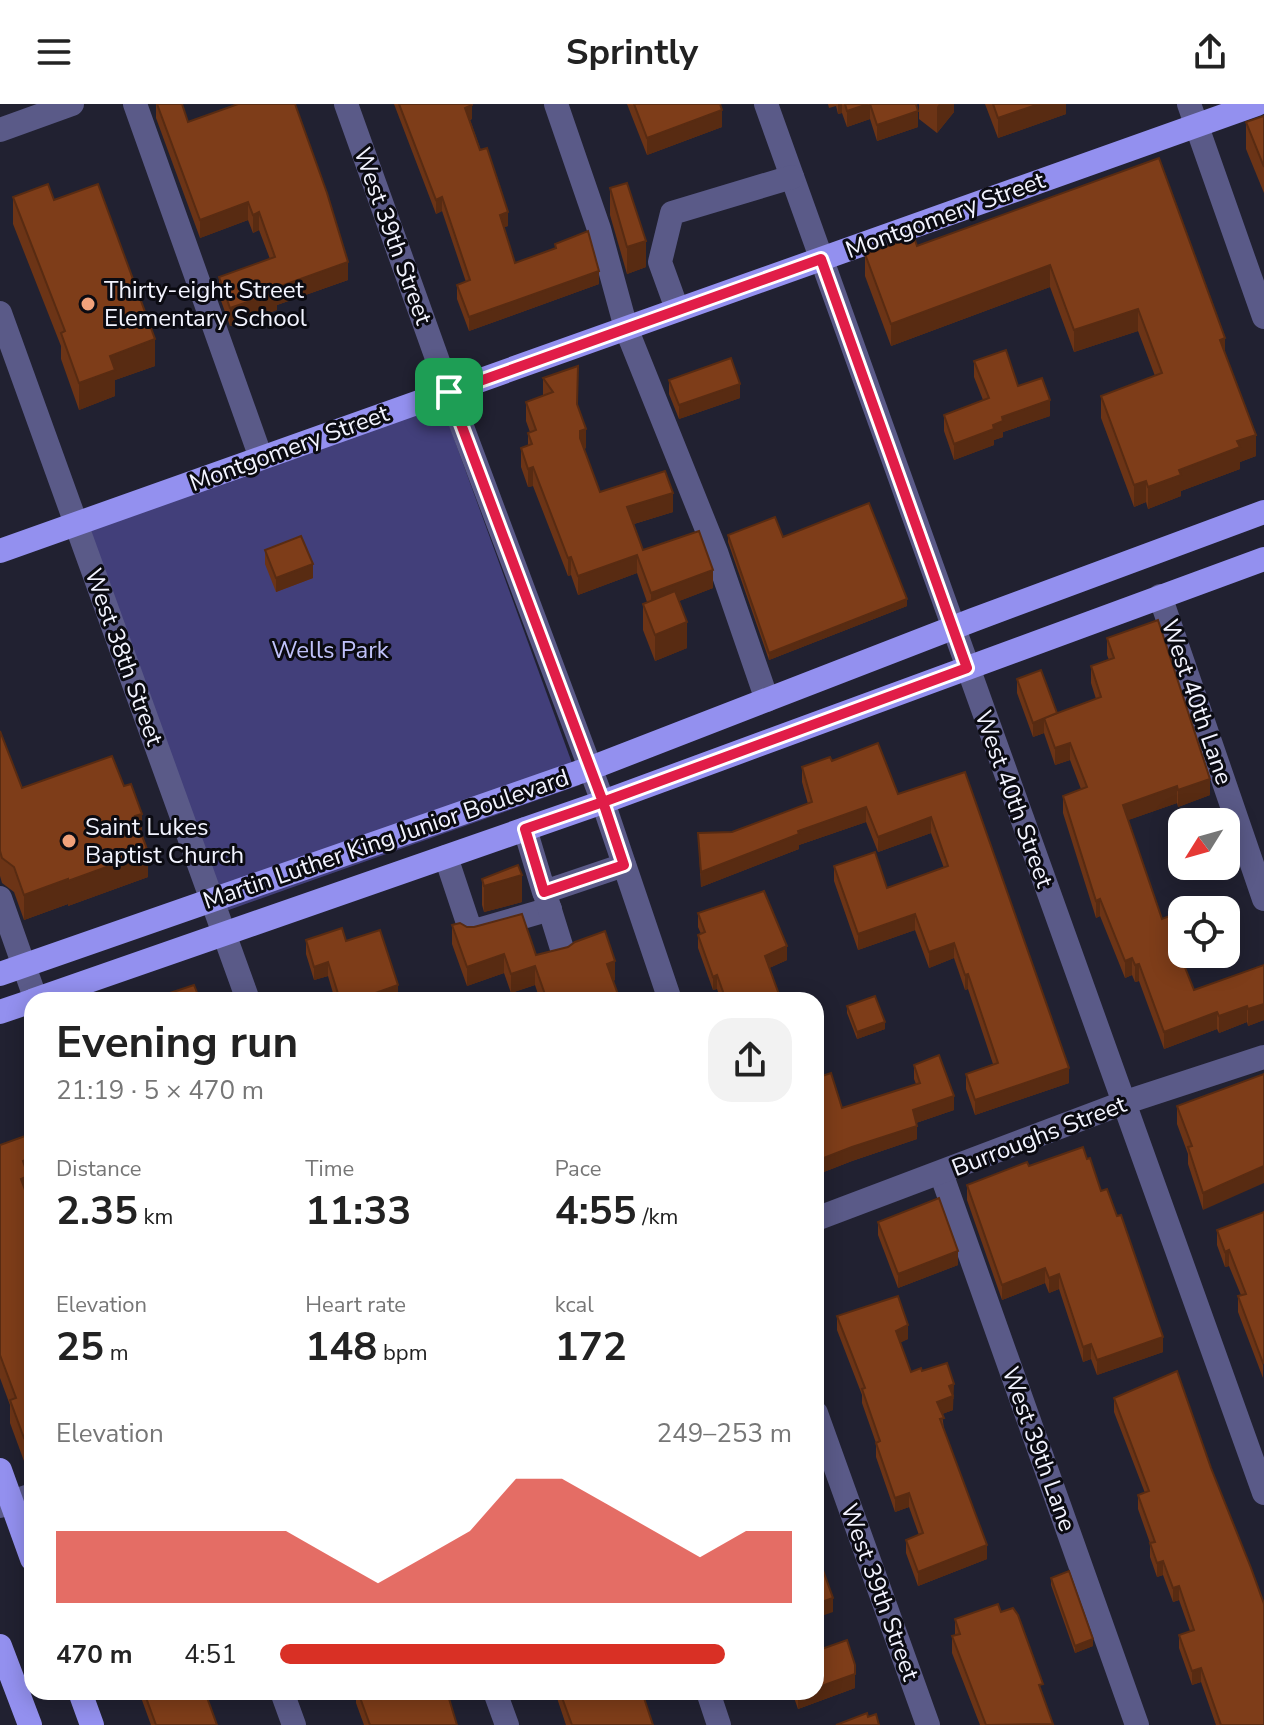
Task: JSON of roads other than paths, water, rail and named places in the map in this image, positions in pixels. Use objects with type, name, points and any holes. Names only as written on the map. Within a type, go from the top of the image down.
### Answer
[{"type":"main road","name":"Montgomery Street","points":[[0,551],[821,259],[1193,115],[1257,104]]},
{"type":"main road","name":"Martin Luther King Junior Boulevard","points":[[0,974],[591,768],[952,628],[1264,512]]},
{"type":"main road","name":"Martin Luther King Junior Boulevard","points":[[58,992],[603,802],[1264,559]]},
{"type":"main road","name":"Martin Luther King Junior Boulevard","points":[[0,1012],[24,1004]]},
{"type":"main road","points":[[0,1470],[24,1533]]},
{"type":"main road","points":[[0,1646],[30,1725]]},
{"type":"main road","points":[[83,1700],[92,1725]]},
{"type":"street","points":[[0,130],[72,104]]},
{"type":"street","points":[[135,104],[261,458]]},
{"type":"street","name":"West 39th Street","points":[[346,104],[449,392],[591,768],[667,992]]},
{"type":"street","points":[[556,104],[599,229],[626,328],[716,552],[767,700]]},
{"type":"street","name":"West 40th Street","points":[[766,104],[1264,1493]]},
{"type":"street","points":[[1193,115],[1264,317]]},
{"type":"street","points":[[677,309],[660,262],[672,213],[792,177]]},
{"type":"street","name":"West 38th Street","points":[[0,313],[245,992]]},
{"type":"street","name":"West 40th Lane","points":[[1160,596],[1264,899]]},
{"type":"street","points":[[525,829],[563,952]]},
{"type":"street","points":[[446,857],[471,932],[544,890],[624,865]]},
{"type":"street","points":[[512,878],[544,890]]},
{"type":"street","points":[[460,897],[486,887]]},
{"type":"street","points":[[0,898],[32,992]]},
{"type":"street","name":"Burroughs Street","points":[[824,1216],[1123,1103],[1264,1057]]},
{"type":"street","name":"West 39th Lane","points":[[941,1173],[1137,1725]]},
{"type":"street","name":"West 39th Street","points":[[824,1435],[928,1725]]},
{"type":"street","points":[[285,1700],[294,1725]]},
{"type":"street","points":[[498,1700],[507,1725]]},
{"type":"street","points":[[711,1700],[719,1725]]},
{"type":"place","name":"Thirty-eight Street Elementary School","points":[[88,304]]},
{"type":"place","name":"Saint Lukes Baptist Church","points":[[69,841]]},
{"type":"park label","name":"Wells Park","points":[[330,650]]}]
